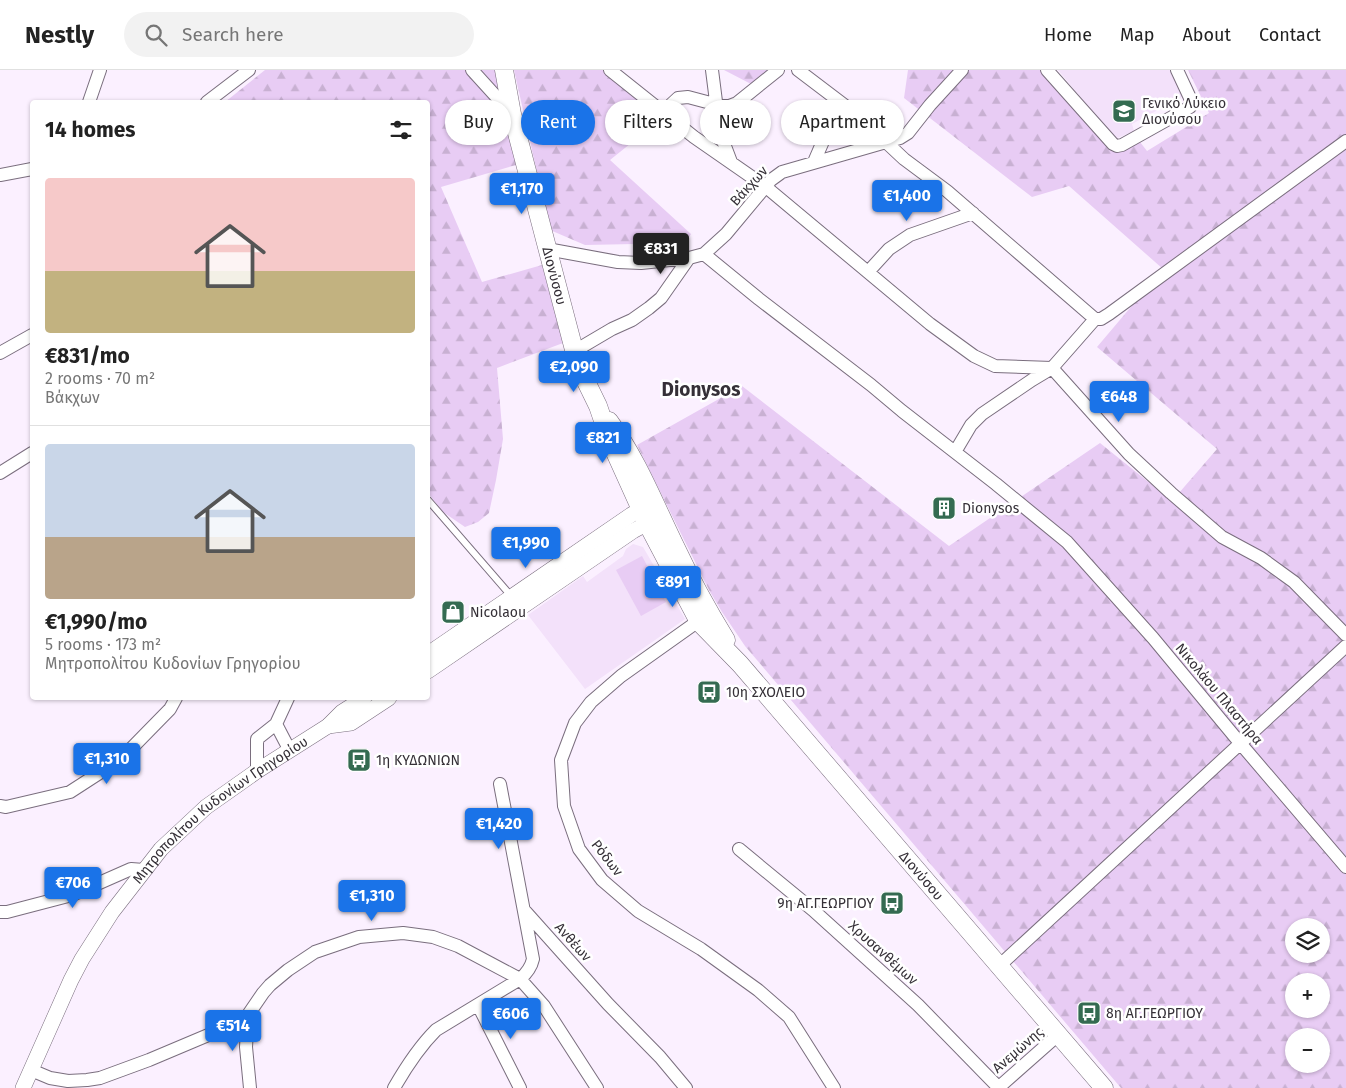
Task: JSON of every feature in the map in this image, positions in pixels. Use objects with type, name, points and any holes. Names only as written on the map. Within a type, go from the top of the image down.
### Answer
[{"type":"main road","name":"Διονύσου","points":[[504,70],[512,114],[573,352],[598,406],[624,441],[651,512],[688,575],[704,617],[740,664],[1104,1088]]},
{"type":"street","points":[[90,100],[100,70]]},
{"type":"street","points":[[210,100],[249,70]]},
{"type":"street","name":"Διονύσου","points":[[472,70],[512,114]]},
{"type":"street","points":[[610,70],[648,100]]},
{"type":"street","points":[[712,70],[716,100]]},
{"type":"street","points":[[741,100],[778,70]]},
{"type":"street","points":[[798,70],[837,100]]},
{"type":"street","name":"Βάκχων","points":[[904,135],[962,70]]},
{"type":"street","points":[[1047,70],[1113,144],[1120,146],[1190,107],[1192,104],[1191,100],[1177,70]]},
{"type":"street","points":[[676,100],[678,98],[694,97],[703,100]]},
{"type":"street","points":[[690,134],[766,187],[930,324],[974,356],[995,366],[1052,368],[1129,454],[1171,493],[1222,537],[1261,558],[1294,582],[1346,635]]},
{"type":"street","points":[[889,145],[904,159],[947,191],[1095,319],[1101,319],[1346,141]]},
{"type":"street","points":[[725,145],[731,162]]},
{"type":"street","points":[[814,162],[821,145]]},
{"type":"street","name":"Βάκχων","points":[[547,249],[618,262],[641,263],[689,258],[704,254],[726,234],[771,180],[782,172],[879,145]]},
{"type":"street","points":[[0,175],[30,169]]},
{"type":"street","points":[[868,272],[889,249],[910,235],[973,213]]},
{"type":"street","name":"Νικολάου Πλαστήρα","points":[[704,254],[737,282],[864,379],[1067,542],[1153,638],[1240,744],[1346,867]]},
{"type":"street","points":[[573,352],[650,308],[661,298],[689,258]]},
{"type":"street","points":[[955,452],[971,425],[982,414],[1018,388],[1052,368],[1095,319]]},
{"type":"street","points":[[0,353],[30,336]]},
{"type":"street","points":[[0,473],[30,455]]},
{"type":"street","points":[[430,653],[516,602],[651,512]]},
{"type":"street","points":[[430,669],[516,602]]},
{"type":"street","name":"Ρόδων","points":[[704,617],[621,676],[591,702],[575,723],[561,760],[564,806],[579,850],[602,880],[638,910],[701,949],[758,990],[790,1017],[834,1088]]},
{"type":"street","points":[[999,966],[1346,646]]},
{"type":"street","points":[[0,806],[70,792],[121,759],[170,709],[175,700]]},
{"type":"street","points":[[257,770],[257,739],[276,724],[287,700]]},
{"type":"street","name":"Μητροπολίτου Κυδονίων Γρηγορίου","points":[[23,1088],[75,971],[112,912],[161,849],[206,807],[257,770],[328,726],[342,712],[361,700]]},
{"type":"street","name":"Μητροπολίτου Κυδονίων Γρηγορίου","points":[[328,726],[351,723],[386,700]]},
{"type":"street","points":[[276,724],[289,749]]},
{"type":"street","points":[[394,1088],[424,1041],[436,1030],[520,979],[529,971],[533,959],[500,784]]},
{"type":"street","name":"Χρυσανθέμων","points":[[739,849],[813,910],[918,1005],[999,1088]]},
{"type":"street","points":[[0,912],[7,912],[72,895],[131,869],[144,870]]},
{"type":"street","name":"Ανθέων","points":[[524,910],[608,1004],[660,1057],[686,1088]]},
{"type":"street","points":[[31,1070],[52,1083],[100,1078],[149,1060],[232,1025],[248,1015],[262,993],[306,957],[326,947],[351,940],[403,933],[444,940],[476,954],[520,979],[544,1006],[597,1088]]},
{"type":"street","points":[[478,1005],[520,1088]]},
{"type":"street","points":[[248,1015],[246,1047],[250,1088]]},
{"type":"street","name":"Ανεμώνης","points":[[999,1088],[1058,1035]]},
{"type":"lane","points":[[430,502],[516,602]]},
{"type":"shaded area","name":"Γενικό Λύκειο Διονύσου","points":[[1058,70],[1171,70],[1184,96],[1132,124],[1134,131],[1115,139]]},
{"type":"shaded area","points":[[633,544],[643,547],[685,619],[585,689],[528,615],[583,576],[587,582],[623,556],[626,549]]},
{"type":"green space","points":[[265,70],[497,70],[503,100],[445,100],[445,145],[511,145],[511,140],[516,165],[441,187],[482,282],[542,265],[563,343],[497,368],[503,439],[496,480],[489,513],[478,522],[465,527],[443,512],[430,496],[430,100],[228,100]]},
{"type":"green space","points":[[514,70],[605,70],[639,100],[605,100],[605,145],[629,145],[610,160],[691,234],[685,243],[585,245],[550,230],[531,145],[595,145],[595,100],[521,101]]},
{"type":"green space","points":[[724,70],[768,70],[753,85]]},
{"type":"green space","points":[[908,70],[1051,70],[1116,143],[1133,133],[1147,151],[1209,113],[1188,70],[1346,70],[1346,1088],[1121,1088],[745,646],[709,590],[637,445],[742,386],[949,546],[1100,443],[1172,501],[1217,449],[1097,347],[1163,269],[1069,186],[1032,197],[904,98]]},
{"type":"green space","points":[[642,556],[666,602],[641,616],[616,570]]},
{"type":"place","name":"Γενικό Λύκειο Διονύσου","points":[[1124,111]]},
{"type":"place","name":"Dionysos","points":[[944,508]]},
{"type":"place","name":"Nicolaou","points":[[453,612]]},
{"type":"place","name":"10η ΣΧΟΛΕΙΟ","points":[[709,692]]},
{"type":"place","name":"1η ΚΥΔΩΝΙΩΝ","points":[[359,760]]},
{"type":"place","name":"9η ΑΓ.ΓΕΩΡΓΙΟΥ","points":[[892,903]]},
{"type":"place","name":"8η ΑΓ.ΓΕΩΡΓΙΟΥ","points":[[1089,1013]]},
{"type":"district","name":"Dionysos","points":[[701,389]]}]
